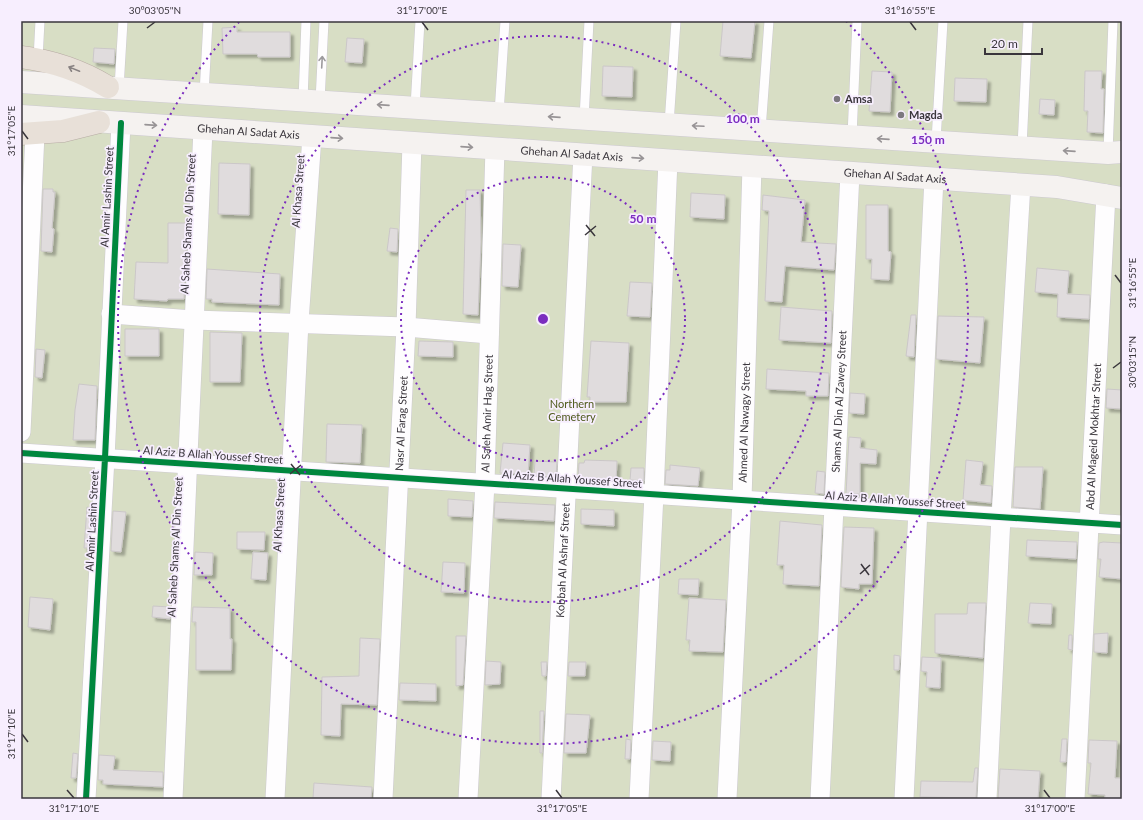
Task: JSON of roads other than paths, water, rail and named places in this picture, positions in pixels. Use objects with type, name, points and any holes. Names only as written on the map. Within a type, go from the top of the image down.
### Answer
[{"type":"highway","points":[[30,58],[65,65],[114,88]]},
{"type":"highway","points":[[28,134],[62,131],[98,122]]},
{"type":"main road","points":[[21,82],[1022,148],[1115,152]]},
{"type":"main road","name":"Ghehan Al Sadat Axis","points":[[21,116],[1021,184],[1057,187],[1114,196]]},
{"type":"street","name":"Al Amir Lashin Street","points":[[86,799],[105,458],[120,123]]},
{"type":"street","name":"Al Saheb Shams Al Din Street","points":[[173,799],[189,464],[193,320],[203,129]]},
{"type":"street","points":[[21,432],[28,134]]},
{"type":"street","name":"Al Khasa Street","points":[[275,799],[299,322],[312,136]]},
{"type":"street","name":"Nasr Al Farag Street","points":[[383,799],[406,326],[412,143]]},
{"type":"street","name":"Al Saleh Amir Hag Street","points":[[468,799],[485,483],[495,148]]},
{"type":"street","name":"Kobbah Al Ashraf Street","points":[[551,799],[583,154]]},
{"type":"street","points":[[639,799],[668,160]]},
{"type":"street","name":"Ahmed Al Nawagy Street","points":[[726,799],[742,500],[752,166]]},
{"type":"street","name":"Shams Al Din Al Zawey Street","points":[[820,799],[850,173]]},
{"type":"street","points":[[904,799],[934,178]]},
{"type":"street","points":[[987,799],[1001,517],[1021,184]]},
{"type":"street","name":"Abd Al Mageid Mokhtar Street","points":[[1075,799],[1089,523],[1114,196]]},
{"type":"street","points":[[111,314],[193,320],[406,326],[489,334]]},
{"type":"street","name":"Al Aziz B Allah Youssef Street","points":[[21,453],[1122,525]]},
{"type":"lane","points":[[30,58],[40,21]]},
{"type":"lane","points":[[114,88],[123,21]]},
{"type":"lane","points":[[204,94],[208,21]]},
{"type":"lane","points":[[306,21],[312,101]]},
{"type":"lane","points":[[312,101],[324,21]]},
{"type":"lane","points":[[415,107],[420,21]]},
{"type":"lane","points":[[499,113],[505,21]]},
{"type":"lane","points":[[584,119],[589,21]]},
{"type":"lane","points":[[670,124],[676,21]]},
{"type":"lane","points":[[761,130],[769,21]]},
{"type":"lane","points":[[852,136],[857,21]]},
{"type":"lane","points":[[936,142],[942,21]]},
{"type":"lane","points":[[1022,148],[1028,21]]},
{"type":"lane","points":[[1113,21],[1115,152]]},
{"type":"place","name":"Amsa","points":[[837,99]]},
{"type":"place","name":"Magda","points":[[901,115]]},
{"type":"park label","name":"Northern Cemetery","points":[[572,410]]}]
